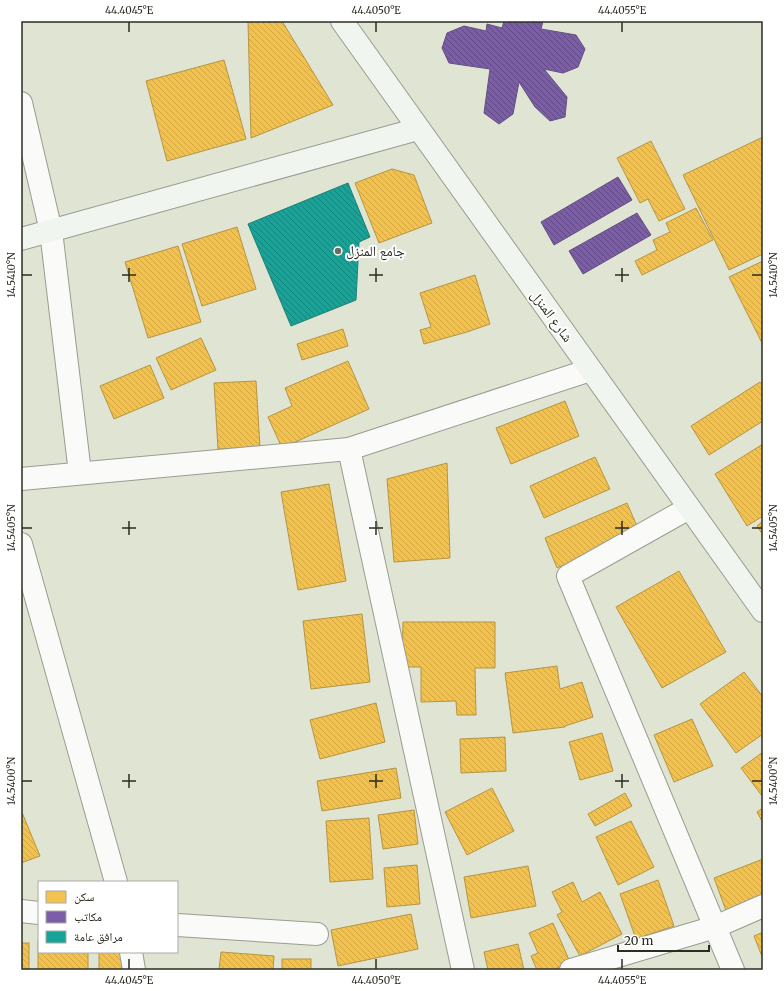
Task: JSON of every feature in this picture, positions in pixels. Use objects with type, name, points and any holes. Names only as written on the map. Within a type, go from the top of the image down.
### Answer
[{"type":"street","name":"شارع المنزل","points":[[342,21],[763,611]]},
{"type":"street","points":[[21,103],[51,231],[80,473]]},
{"type":"street","points":[[21,239],[418,129]]},
{"type":"street","points":[[21,478],[349,449],[590,370]]},
{"type":"street","points":[[349,449],[463,970]]},
{"type":"street","points":[[689,508],[568,576],[733,970]]},
{"type":"street","points":[[21,544],[116,881]]},
{"type":"street","points":[[571,970],[715,927],[763,906]]},
{"type":"street","points":[[21,911],[38,913]]},
{"type":"street","points":[[178,925],[318,934]]},
{"type":"street","points":[[131,953],[134,970]]},
{"type":"building: سكن","points":[[248,21],[282,21],[333,105],[251,138]]},
{"type":"building: سكن","points":[[224,60],[246,139],[167,161],[146,81]]},
{"type":"building: سكن","points":[[763,137],[763,254],[729,270],[683,175]]},
{"type":"building: سكن","points":[[651,141],[685,209],[659,221],[648,199],[640,203],[617,158]]},
{"type":"building: سكن","points":[[392,169],[414,175],[432,223],[379,243],[355,183]]},
{"type":"building: سكن","points":[[696,208],[713,240],[642,275],[635,261],[657,250],[653,240],[670,232],[666,223]]},
{"type":"building: سكن","points":[[237,227],[256,289],[202,306],[182,244]]},
{"type":"building: سكن","points":[[178,246],[201,322],[148,338],[125,262]]},
{"type":"building: سكن","points":[[763,261],[763,345],[729,277]]},
{"type":"building: سكن","points":[[475,275],[490,324],[424,344],[420,330],[431,327],[420,293]]},
{"type":"building: سكن","points":[[343,329],[348,346],[302,360],[297,344]]},
{"type":"building: سكن","points":[[201,338],[216,370],[171,390],[156,358]]},
{"type":"building: سكن","points":[[348,361],[369,409],[282,448],[268,417],[292,406],[285,388]]},
{"type":"building: سكن","points":[[150,365],[164,398],[114,419],[100,386]]},
{"type":"building: سكن","points":[[256,381],[260,447],[218,449],[214,383]]},
{"type":"building: سكن","points":[[760,382],[763,386],[763,421],[709,455],[691,426]]},
{"type":"building: سكن","points":[[565,401],[579,436],[511,464],[496,428]]},
{"type":"building: سكن","points":[[763,444],[763,516],[747,526],[715,474]]},
{"type":"building: سكن","points":[[595,457],[610,489],[544,518],[530,486]]},
{"type":"building: سكن","points":[[447,463],[450,558],[394,562],[387,479]]},
{"type":"building: سكن","points":[[329,484],[346,581],[298,590],[281,492]]},
{"type":"building: سكن","points":[[627,503],[640,533],[557,568],[545,538]]},
{"type":"building: سكن","points":[[763,521],[763,535],[757,526]]},
{"type":"building: سكن","points":[[679,571],[726,652],[662,688],[616,607]]},
{"type":"building: سكن","points":[[362,614],[370,682],[311,689],[303,621]]},
{"type":"building: سكن","points":[[403,622],[495,622],[495,668],[475,668],[476,715],[457,715],[456,701],[421,702],[421,667],[402,667]]},
{"type":"building: سكن","points":[[557,666],[560,689],[582,682],[593,717],[565,727],[513,733],[505,673]]},
{"type":"building: سكن","points":[[744,672],[763,697],[763,734],[736,753],[700,704]]},
{"type":"building: سكن","points":[[376,703],[385,742],[320,759],[310,720]]},
{"type":"building: سكن","points":[[692,719],[713,766],[674,782],[654,735]]},
{"type":"building: سكن","points":[[602,733],[613,771],[580,780],[569,742]]},
{"type":"building: سكن","points":[[505,737],[506,771],[461,773],[460,739]]},
{"type":"building: سكن","points":[[763,752],[763,796],[762,796],[741,768]]},
{"type":"building: سكن","points":[[396,768],[401,798],[322,811],[317,781]]},
{"type":"building: سكن","points":[[492,788],[514,831],[467,855],[445,812]]},
{"type":"building: سكن","points":[[625,793],[632,806],[595,826],[588,814]]},
{"type":"building: سكن","points":[[763,808],[763,823],[757,812]]},
{"type":"building: سكن","points":[[21,810],[40,856],[21,863]]},
{"type":"building: سكن","points":[[414,810],[418,844],[383,849],[378,815]]},
{"type":"building: سكن","points":[[369,818],[373,879],[330,882],[326,821]]},
{"type":"building: سكن","points":[[631,821],[654,867],[618,885],[596,837]]},
{"type":"building: سكن","points":[[763,859],[763,903],[728,916],[714,878]]},
{"type":"building: سكن","points":[[417,865],[420,904],[387,907],[384,868]]},
{"type":"building: سكن","points":[[528,866],[536,906],[471,918],[464,877]]},
{"type":"building: سكن","points":[[658,880],[674,926],[636,939],[620,894]]},
{"type":"building: سكن","points":[[573,882],[582,902],[600,892],[622,934],[580,956],[557,915],[562,912],[552,892]]},
{"type":"building: سكن","points":[[411,914],[418,949],[338,966],[331,930]]},
{"type":"building: سكن","points":[[553,923],[570,962],[553,970],[537,970],[531,956],[538,953],[529,933]]},
{"type":"building: سكن","points":[[763,932],[763,959],[754,936]]},
{"type":"building: سكن","points":[[21,943],[29,943],[29,970],[21,970]]},
{"type":"building: سكن","points":[[518,944],[524,970],[488,970],[484,952]]},
{"type":"building: سكن","points":[[221,952],[274,956],[273,970],[219,970]]},
{"type":"building: سكن","points":[[38,953],[88,953],[88,970],[38,970]]},
{"type":"building: سكن","points":[[99,953],[125,953],[125,970],[99,970]]},
{"type":"building: سكن","points":[[282,959],[311,959],[311,970],[282,970]]},
{"type":"building: مكاتب","points":[[504,21],[543,21],[541,29],[576,35],[585,49],[578,67],[563,73],[544,69],[567,97],[565,117],[550,121],[535,107],[519,82],[513,114],[499,124],[484,113],[490,69],[449,63],[442,48],[447,33],[464,26],[486,31],[487,24],[502,28]]},
{"type":"building: مكاتب","points":[[618,177],[632,200],[554,245],[541,222]]},
{"type":"building: مكاتب","points":[[637,213],[651,235],[583,274],[569,251]]},
{"type":"building: مرافق عامة","points":[[348,183],[370,237],[359,242],[356,300],[291,326],[248,224]]},
{"type":"place","name":"جامع المنزل","points":[[338,251]]}]
